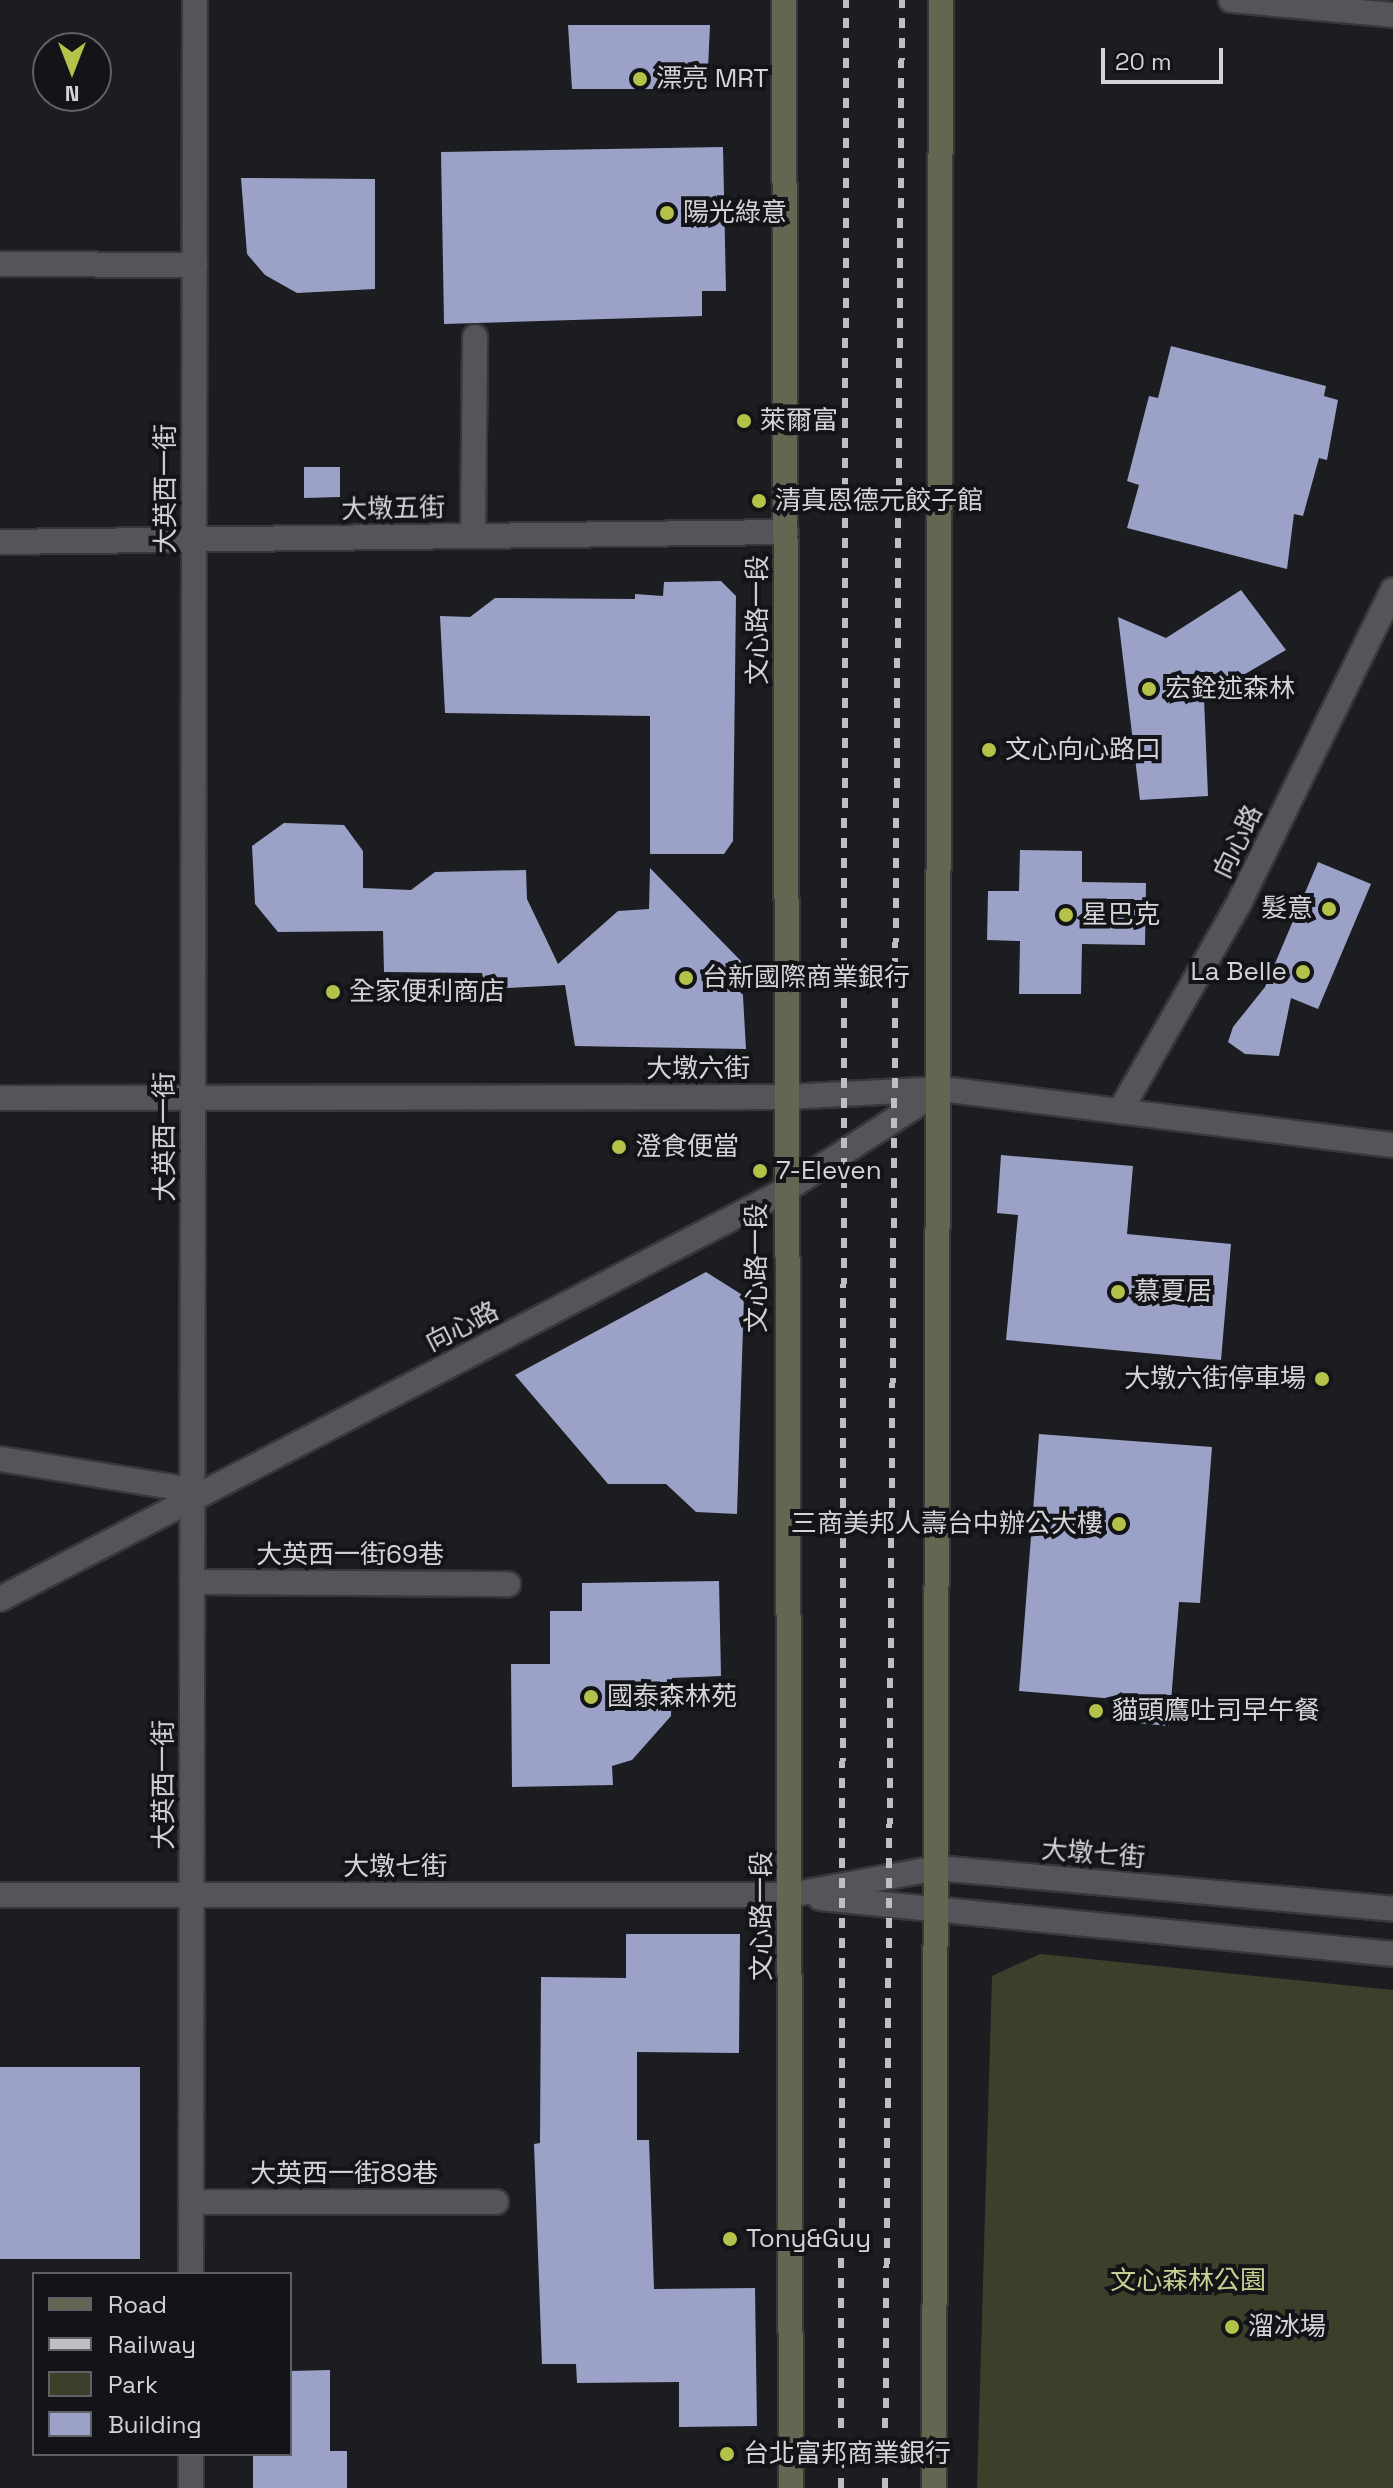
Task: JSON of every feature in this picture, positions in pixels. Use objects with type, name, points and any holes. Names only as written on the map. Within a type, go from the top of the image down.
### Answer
[{"type":"main road","name":"文心路一段","points":[[784,0],[787,1097],[784,1191],[791,2488]]},
{"type":"main road","points":[[934,2488],[942,1089],[941,0]]},
{"type":"street","name":"大英西一街","points":[[191,2272],[195,0]]},
{"type":"street","points":[[1231,0],[1393,15]]},
{"type":"street","points":[[0,264],[195,265]]},
{"type":"street","points":[[473,536],[475,337]]},
{"type":"street","name":"大墩五街","points":[[0,542],[786,532]]},
{"type":"street","name":"向心路","points":[[1120,1111],[1238,905],[1393,590]]},
{"type":"street","name":"大墩六街","points":[[0,1098],[787,1097],[942,1089],[1393,1145]]},
{"type":"street","name":"向心路","points":[[0,1599],[192,1494],[784,1191],[942,1089]]},
{"type":"street","points":[[0,1459],[192,1494]]},
{"type":"street","name":"大英西一街69巷","points":[[192,1582],[508,1584]]},
{"type":"street","name":"大墩七街","points":[[790,1895],[937,1868],[1393,1909]]},
{"type":"street","name":"大墩七街","points":[[0,1895],[790,1895],[1393,1954]]},
{"type":"street","name":"大英西一街89巷","points":[[191,2202],[496,2202]]},
{"type":"street","points":[[191,2456],[191,2488]]},
{"type":"green space","name":"文心森林公園","points":[[1040,1954],[1393,1990],[1393,2488],[977,2488],[992,1976]]},
{"type":"building","name":"漂亮 MRT","points":[[568,25],[710,25],[707,89],[572,89]]},
{"type":"building","points":[[723,147],[726,291],[702,291],[702,316],[444,324],[441,152]]},
{"type":"building","points":[[241,178],[375,179],[375,289],[297,293],[265,275],[247,254]]},
{"type":"building","points":[[1171,346],[1326,386],[1324,396],[1338,400],[1327,460],[1319,458],[1303,516],[1294,514],[1287,569],[1127,528],[1139,485],[1127,481],[1149,396],[1158,398]]},
{"type":"building","points":[[304,467],[340,467],[340,497],[304,498]]},
{"type":"building","points":[[721,581],[736,596],[733,841],[724,854],[650,854],[650,716],[445,713],[440,616],[470,617],[495,598],[635,599],[635,594],[663,596],[664,582]]},
{"type":"building","name":"宏銓述森林","points":[[1241,590],[1286,650],[1204,698],[1208,796],[1140,800],[1118,617],[1166,638]]},
{"type":"building","points":[[284,823],[344,825],[363,851],[363,888],[411,890],[435,872],[526,870],[527,899],[558,964],[618,911],[649,909],[650,868],[741,961],[746,1049],[575,1046],[565,985],[486,989],[482,973],[384,972],[383,931],[278,932],[255,904],[252,846]]},
{"type":"building","name":"星巴克","points":[[1020,850],[1082,851],[1082,882],[1146,883],[1145,945],[1082,944],[1081,994],[1019,994],[1020,941],[987,940],[988,891],[1019,891]]},
{"type":"building","points":[[1318,862],[1371,884],[1318,1009],[1291,998],[1279,1056],[1245,1054],[1228,1042],[1233,1027],[1265,987]]},
{"type":"building","name":"慕夏居","points":[[1001,1155],[1133,1166],[1127,1234],[1231,1244],[1221,1360],[1006,1340],[1018,1215],[997,1213]]},
{"type":"building","points":[[706,1272],[744,1296],[737,1514],[696,1512],[666,1484],[608,1484],[515,1375]]},
{"type":"building","name":"三商美邦人壽台中辦公大樓","points":[[1039,1434],[1212,1447],[1200,1603],[1179,1602],[1169,1726],[1138,1723],[1140,1701],[1019,1691]]},
{"type":"building","name":"國泰森林苑","points":[[719,1581],[721,1676],[672,1678],[671,1716],[632,1760],[612,1766],[613,1785],[512,1787],[511,1664],[550,1664],[550,1611],[582,1611],[582,1583]]},
{"type":"building","points":[[626,1934],[740,1934],[739,2053],[637,2052],[637,2140],[649,2140],[654,2289],[755,2288],[757,2426],[679,2427],[679,2382],[577,2383],[576,2364],[542,2364],[534,2144],[540,2143],[541,1977],[626,1978]]},
{"type":"building","points":[[0,2067],[140,2067],[140,2259],[0,2259]]},
{"type":"building","points":[[330,2370],[330,2451],[347,2451],[347,2488],[253,2488],[253,2456],[292,2456],[292,2371]]},
{"type":"railway","points":[[841,2488],[846,0]]},
{"type":"railway","points":[[885,2488],[902,0]]},
{"type":"place","name":"漂亮 MRT","points":[[640,79]]},
{"type":"place","name":"陽光綠意","points":[[667,213]]},
{"type":"place","name":"萊爾富","points":[[744,421]]},
{"type":"place","name":"清真恩德元餃子館","points":[[759,501]]},
{"type":"place","name":"宏銓述森林","points":[[1149,689]]},
{"type":"place","name":"文心向心路口","points":[[989,750]]},
{"type":"place","name":"髮意","points":[[1329,909]]},
{"type":"place","name":"星巴克","points":[[1066,915]]},
{"type":"place","name":"La Belle","points":[[1303,972]]},
{"type":"place","name":"台新國際商業銀行","points":[[686,978]]},
{"type":"place","name":"全家便利商店","points":[[333,992]]},
{"type":"place","name":"澄食便當","points":[[619,1147]]},
{"type":"place","name":"7-Eleven","points":[[760,1171]]},
{"type":"place","name":"慕夏居","points":[[1118,1292]]},
{"type":"place","name":"大墩六街停車場","points":[[1322,1379]]},
{"type":"place","name":"三商美邦人壽台中辦公大樓","points":[[1119,1524]]},
{"type":"place","name":"國泰森林苑","points":[[591,1697]]},
{"type":"place","name":"貓頭鷹吐司早午餐","points":[[1096,1711]]},
{"type":"place","name":"Tony&Guy","points":[[730,2239]]},
{"type":"place","name":"溜冰場","points":[[1232,2327]]},
{"type":"place","name":"台北富邦商業銀行","points":[[727,2454]]}]
